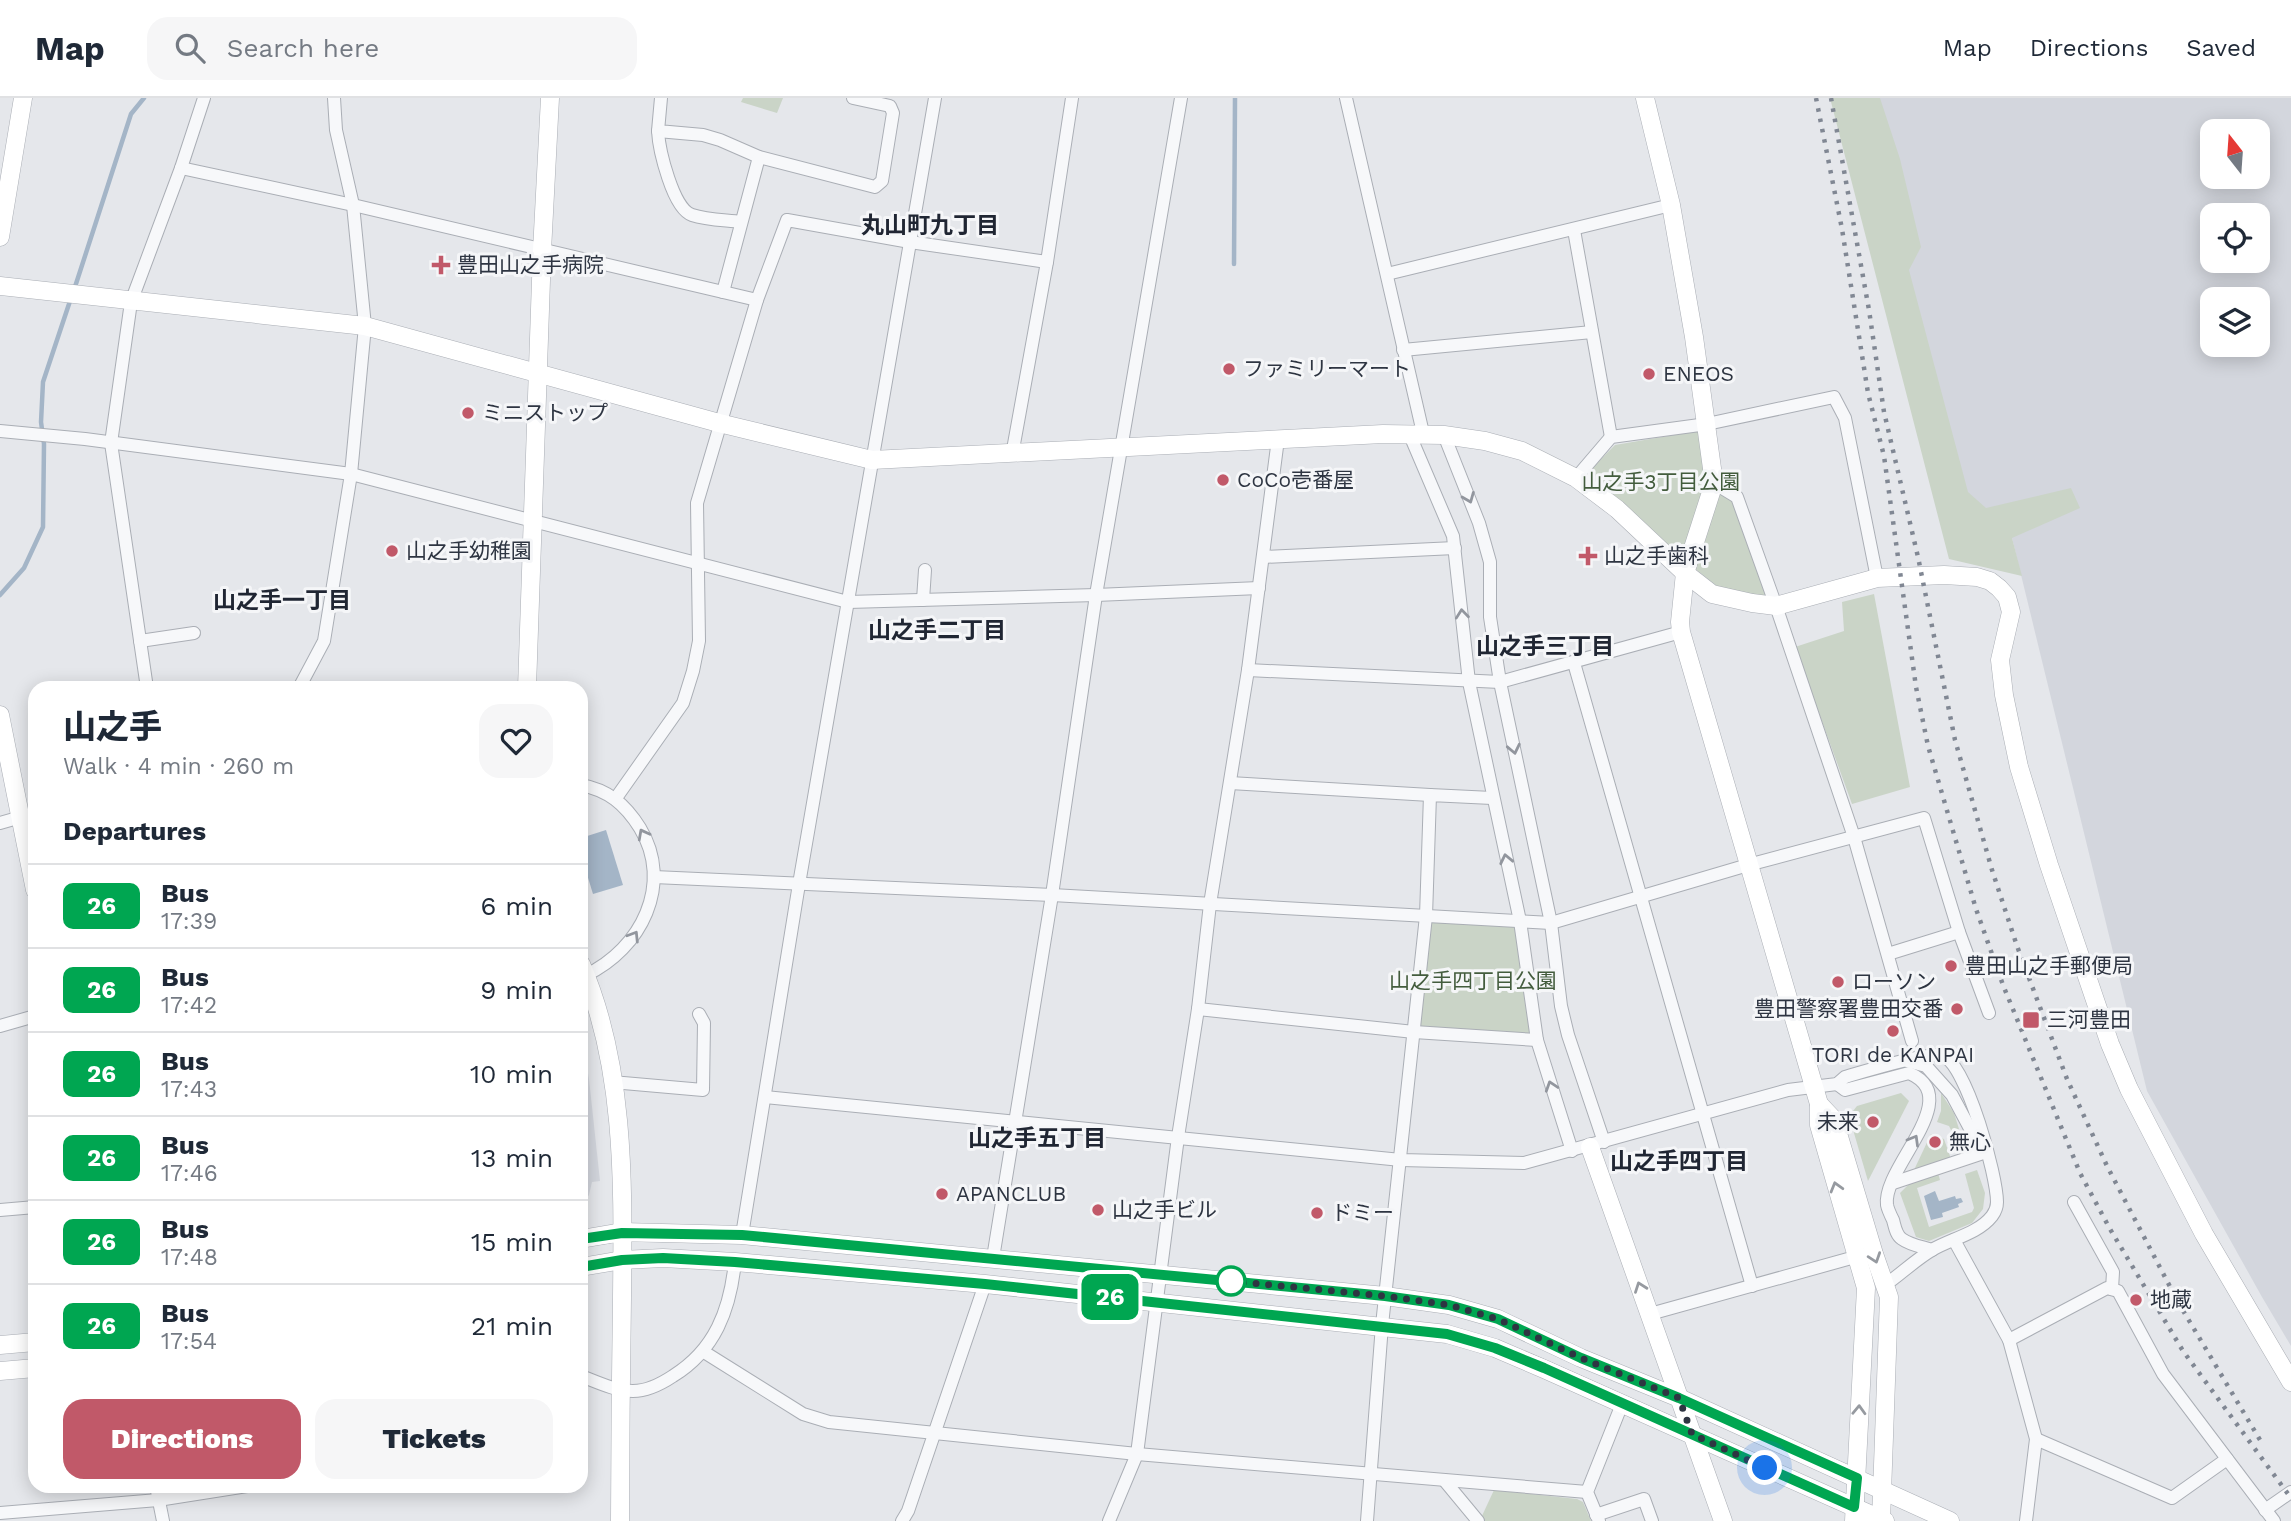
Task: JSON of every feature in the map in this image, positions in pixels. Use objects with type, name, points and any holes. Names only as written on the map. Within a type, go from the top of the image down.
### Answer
[{"type":"street","points":[[0,237],[7,152],[23,98]]},
{"type":"street","points":[[146,681],[111,443],[131,302],[204,98]]},
{"type":"street","points":[[303,681],[324,641],[351,474],[365,326],[353,205],[336,130],[334,98]]},
{"type":"street","points":[[527,681],[550,98]]},
{"type":"street","points":[[661,98],[658,131],[675,197],[682,208],[691,215],[741,222]]},
{"type":"street","points":[[658,131],[704,135],[759,157],[875,187],[883,181],[892,113],[890,106],[853,98]]},
{"type":"street","points":[[742,1235],[799,884],[935,98]]},
{"type":"street","points":[[1012,455],[1047,262],[1072,98]]},
{"type":"street","points":[[993,1258],[1052,895],[1096,595],[1181,98]]},
{"type":"street","points":[[1346,98],[1403,350],[1416,433],[1455,548],[1469,682],[1520,921],[1537,1041],[1589,1147],[1723,1521]]},
{"type":"street","points":[[1645,98],[1671,205],[1707,424],[1714,484],[1685,573],[1681,632],[1816,1096],[1819,1125],[1866,1288],[1854,1514]]},
{"type":"street","points":[[723,292],[759,157]]},
{"type":"street","points":[[181,168],[353,205],[757,300]]},
{"type":"street","points":[[1387,274],[1671,205]]},
{"type":"street","points":[[616,799],[683,703],[693,671],[699,641],[696,503],[757,300],[787,220],[910,242],[1047,262]]},
{"type":"street","points":[[1574,230],[1611,437]]},
{"type":"street","points":[[0,286],[365,326],[719,424],[872,460],[1416,433],[1485,441],[1522,451],[1576,478],[1617,509],[1685,573],[1712,594],[1776,606],[1877,578],[1944,575],[1977,577],[1990,581],[2007,597],[2011,612],[2000,660],[2004,695],[2019,767],[2110,1044],[2129,1088],[2204,1234],[2291,1382]]},
{"type":"street","points":[[1403,350],[1592,332]]},
{"type":"street","points":[[1576,478],[1611,437],[1707,424],[1834,397],[1845,418],[1877,578]]},
{"type":"street","points":[[0,431],[351,474],[848,602],[1259,588]]},
{"type":"street","points":[[1444,435],[1479,523],[1490,562],[1490,617],[1500,682],[1551,923],[1561,1006],[1589,1147]]},
{"type":"street","points":[[1109,1521],[1137,1454],[1210,904],[1248,670],[1278,439]]},
{"type":"street","points":[[1714,484],[1737,497],[1776,606],[1854,837],[1912,1041]]},
{"type":"street","points":[[1263,557],[1455,548]]},
{"type":"street","points":[[923,600],[925,570]]},
{"type":"street","points":[[1248,670],[1500,682],[1681,632]]},
{"type":"street","points":[[140,640],[194,633]]},
{"type":"street","points":[[1574,663],[1752,1286]]},
{"type":"street","points":[[0,715],[28,815],[0,823]]},
{"type":"street","points":[[1230,783],[1492,798]]},
{"type":"street","points":[[588,788],[616,799],[634,818],[645,836],[652,857],[654,877],[648,907],[634,937],[616,957],[588,967]]},
{"type":"street","points":[[1367,1521],[1382,1325],[1426,916],[1430,795]]},
{"type":"street","points":[[654,877],[1052,895],[1551,923],[1748,865],[1924,818],[1959,932],[1989,1013]]},
{"type":"street","points":[[1888,954],[1959,932]]},
{"type":"street","points":[[588,985],[607,1045],[621,1157],[620,1521]]},
{"type":"street","points":[[1198,1009],[1414,1032],[1537,1041]]},
{"type":"street","points":[[612,1082],[703,1090],[704,1023],[699,1014]]},
{"type":"street","points":[[0,1026],[28,1018]]},
{"type":"street","points":[[1816,1096],[1845,1077],[1936,1054],[1944,1056],[1952,1062],[1983,1131],[1991,1174]]},
{"type":"street","points":[[1885,1285],[1932,1250],[1990,1219],[1997,1206],[1997,1193],[1983,1153],[1952,1095],[1926,1066],[1907,1061]]},
{"type":"street","points":[[1837,1084],[1845,1090],[1909,1073],[1925,1084],[1930,1109],[1893,1183],[1887,1204],[1898,1236],[1932,1250]]},
{"type":"street","points":[[588,1266],[622,1260],[663,1258],[735,1262],[985,1284],[1447,1334],[1495,1348],[1692,1434],[1854,1514],[1882,1520],[1889,1297],[1834,1120],[1816,1096],[1788,1090],[1524,1163],[1401,1160],[765,1097]]},
{"type":"street","points":[[1893,1183],[1983,1153]]},
{"type":"street","points":[[2074,1202],[2113,1272],[2112,1289]]},
{"type":"street","points":[[0,1210],[28,1208]]},
{"type":"street","points":[[588,1238],[622,1233],[742,1235],[1385,1296],[1449,1305],[1498,1319],[1950,1521]]},
{"type":"street","points":[[1954,1240],[2009,1340],[2036,1439],[2026,1521]]},
{"type":"street","points":[[1650,1314],[1855,1257]]},
{"type":"street","points":[[588,1378],[621,1390],[635,1391],[649,1388],[684,1370],[704,1352],[717,1332],[728,1298],[735,1262]]},
{"type":"street","points":[[902,1521],[908,1511],[985,1284]]},
{"type":"street","points":[[2009,1340],[2107,1288],[2118,1291],[2163,1374],[2270,1516],[2291,1492]]},
{"type":"street","points":[[0,1345],[28,1343]]},
{"type":"street","points":[[704,1352],[803,1414],[852,1426],[935,1432],[1137,1454],[1587,1492]]},
{"type":"street","points":[[0,1371],[28,1369]]},
{"type":"street","points":[[1622,1404],[1587,1492],[1597,1518],[1644,1499],[1652,1521]]},
{"type":"street","points":[[2036,1439],[2172,1498],[2227,1459]]},
{"type":"street","points":[[1444,1480],[1478,1521]]},
{"type":"street","points":[[157,1493],[163,1521]]},
{"type":"street","points":[[0,1513],[158,1500],[202,1493]]},
{"type":"shaded area","points":[[1855,98],[2291,98],[2291,1346],[2147,1091],[2012,538],[1947,544]]},
{"type":"shaded area","points":[[588,1073],[600,1181],[592,1182],[589,1195]]},
{"type":"green space","points":[[743,98],[783,98],[777,113],[741,102]]},
{"type":"green space","points":[[1830,98],[1880,98],[1900,159],[1921,247],[1909,270],[1968,492],[1986,508],[2071,488],[2080,508],[2012,538],[2022,576],[1949,559]]},
{"type":"green space","name":"山之手3丁目公園","points":[[1703,430],[1709,484],[1732,501],[1767,598],[1718,588],[1586,478],[1590,470],[1615,445]]},
{"type":"green space","points":[[1874,594],[1910,787],[1852,804],[1795,647],[1844,631],[1842,602]]},
{"type":"green space","name":"山之手四丁目公園","points":[[1429,920],[1517,924],[1532,1036],[1417,1030]]},
{"type":"green space","points":[[1901,1093],[1909,1101],[1868,1181],[1849,1116],[1857,1106]]},
{"type":"green space","points":[[1941,1093],[1954,1113],[1959,1129],[1952,1132],[1949,1126],[1937,1122],[1941,1111]]},
{"type":"green space","points":[[1931,1134],[1944,1139],[1951,1159],[1914,1170]]},
{"type":"green space","points":[[1977,1170],[1985,1193],[1983,1209],[1972,1223],[1929,1241],[1916,1237],[1900,1193],[1911,1182],[1938,1173],[1940,1180],[1917,1188],[1929,1227],[1972,1212],[1974,1208],[1965,1174]]},
{"type":"green space","points":[[1494,1490],[1577,1499],[1583,1502],[1591,1521],[1483,1521],[1481,1518]]},
{"type":"water","points":[[606,830],[623,885],[593,894],[588,878],[588,836]]},
{"type":"water","points":[[1935,1191],[1939,1201],[1955,1196],[1963,1202],[1958,1204],[1959,1207],[1942,1213],[1943,1217],[1931,1220],[1924,1196]]},
{"type":"waterway","points":[[74,290],[131,114],[144,98]]},
{"type":"waterway","points":[[1234,264],[1235,98]]},
{"type":"waterway","points":[[0,595],[24,568],[43,527],[43,382],[71,298]]},
{"type":"railway","points":[[1816,98],[1842,229],[1868,393],[1884,456],[1916,687],[1928,746],[1976,909],[2003,985],[2080,1173],[2183,1351],[2291,1498]]},
{"type":"railway","points":[[1831,98],[1869,310],[1884,412],[1918,557],[1955,740],[1992,870],[2017,946],[2067,1079],[2107,1166],[2178,1302],[2260,1440]]},
{"type":"bus line","name":"26","points":[[588,1238],[649,1232],[742,1235],[1385,1296],[1449,1305],[1498,1319],[1857,1478],[1854,1507],[1544,1368],[1495,1348],[1447,1334],[985,1284],[735,1262],[663,1258],[622,1260],[588,1266]]},
{"type":"place","name":"豊田山之手病院","points":[[441,265]]},
{"type":"place","name":"ファミリーマート","points":[[1229,369]]},
{"type":"place","name":"ENEOS","points":[[1649,374]]},
{"type":"place","name":"ミニストップ","points":[[468,413]]},
{"type":"place","name":"CoCo壱番屋","points":[[1223,480]]},
{"type":"place","name":"山之手幼稚園","points":[[392,551]]},
{"type":"place","name":"山之手歯科","points":[[1588,556]]},
{"type":"place","name":"豊田山之手郵便局","points":[[1951,966]]},
{"type":"place","name":"ローソン","points":[[1838,982]]},
{"type":"place","name":"豊田警察署豊田交番","points":[[1957,1009]]},
{"type":"place","name":"三河豊田","points":[[2031,1020]]},
{"type":"place","name":"TORI de KANPAI","points":[[1893,1031]]},
{"type":"place","name":"未来","points":[[1873,1122]]},
{"type":"place","name":"無心","points":[[1935,1142]]},
{"type":"place","name":"APANCLUB","points":[[942,1194]]},
{"type":"place","name":"山之手ビル","points":[[1098,1210]]},
{"type":"place","name":"ドミー","points":[[1317,1213]]},
{"type":"place","name":"地蔵","points":[[2136,1300]]},
{"type":"district","name":"丸山町九丁目","points":[[930,225]]},
{"type":"district","name":"山之手一丁目","points":[[282,600]]},
{"type":"district","name":"山之手二丁目","points":[[937,630]]},
{"type":"district","name":"山之手三丁目","points":[[1545,646]]},
{"type":"district","name":"山之手五丁目","points":[[1037,1138]]},
{"type":"district","name":"山之手四丁目","points":[[1679,1161]]},
{"type":"route","points":[[1231,1281],[1407,1299],[1449,1305],[1498,1319],[1581,1358],[1679,1398],[1692,1434],[1765,1468]]}]
